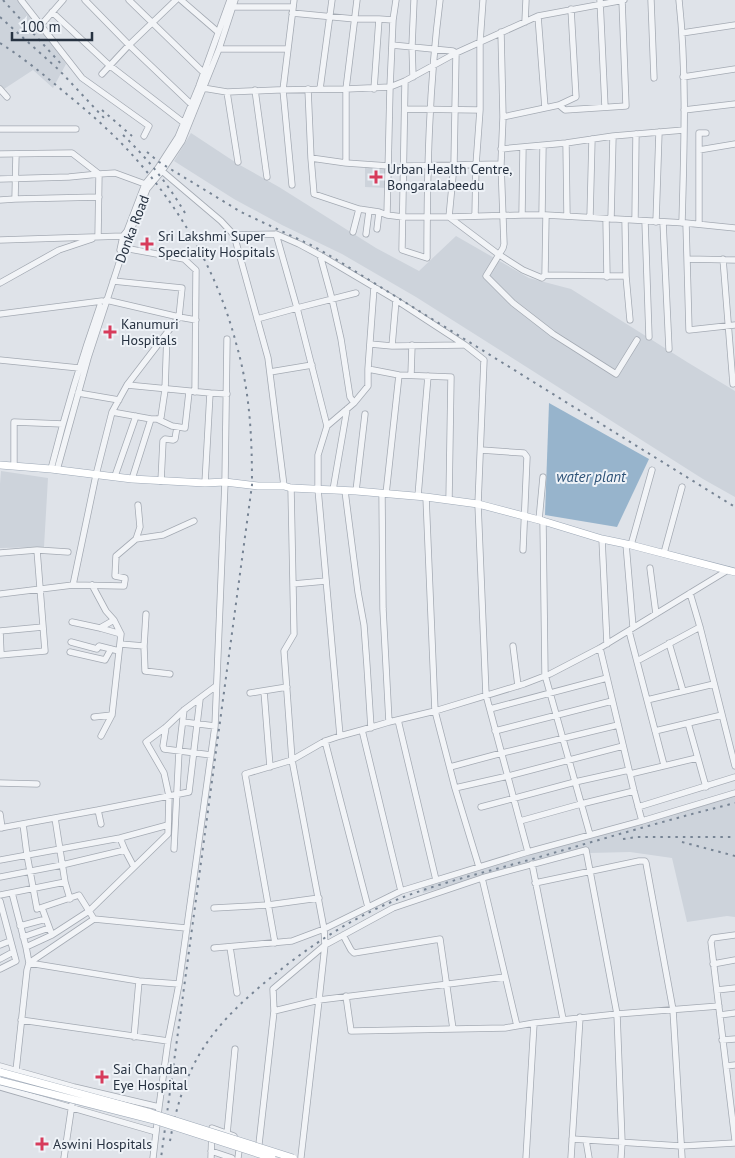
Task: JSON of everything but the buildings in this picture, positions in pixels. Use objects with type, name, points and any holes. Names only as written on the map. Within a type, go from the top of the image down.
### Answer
[{"type":"main road","points":[[0,465],[54,469],[132,479],[205,484],[226,482],[258,486],[384,493],[478,504],[602,539],[629,544],[731,571]]},
{"type":"main road","points":[[0,1072],[151,1113],[299,1158]]},
{"type":"main road","points":[[0,1081],[154,1120],[272,1158]]},
{"type":"street","points":[[21,0],[82,78],[149,126],[150,128],[144,136]]},
{"type":"street","points":[[41,25],[63,0]]},
{"type":"street","points":[[85,0],[191,104]]},
{"type":"street","points":[[129,0],[204,73]]},
{"type":"street","points":[[102,74],[176,0]]},
{"type":"street","points":[[181,0],[218,32]]},
{"type":"street","name":"Donka Road","points":[[54,469],[122,245],[123,236],[127,231],[145,184],[174,144],[184,123],[230,0]]},
{"type":"street","name":"Donka Road","points":[[54,469],[63,424],[79,368],[124,248],[147,189],[162,171],[182,141],[219,49],[235,0]]},
{"type":"street","points":[[320,89],[332,0]]},
{"type":"street","points":[[346,163],[346,89],[357,0]]},
{"type":"street","points":[[387,215],[390,88],[396,0]]},
{"type":"street","points":[[413,77],[414,0]]},
{"type":"street","points":[[405,81],[402,250],[427,258],[430,109],[440,0]]},
{"type":"street","points":[[475,216],[483,0]]},
{"type":"street","points":[[525,22],[526,0]]},
{"type":"street","points":[[204,88],[227,92],[390,88],[456,53],[538,16],[600,2],[623,0],[626,106],[565,110],[559,105]]},
{"type":"street","points":[[652,0],[654,78]]},
{"type":"street","points":[[678,0],[682,33],[684,223],[690,330],[735,325]]},
{"type":"street","points":[[600,2],[606,107]]},
{"type":"street","points":[[233,7],[293,7],[329,17],[394,20]]},
{"type":"street","points":[[292,185],[283,90],[293,7]]},
{"type":"street","points":[[503,117],[559,105],[576,97],[571,9]]},
{"type":"street","points":[[52,12],[109,65],[184,123]]},
{"type":"street","points":[[538,16],[545,108]]},
{"type":"street","points":[[374,89],[378,19]]},
{"type":"street","points":[[682,33],[735,25]]},
{"type":"street","points":[[501,32],[503,117],[501,164],[504,244],[486,276],[513,304],[553,334],[616,374],[637,340]]},
{"type":"street","points":[[392,45],[453,51],[456,53]]},
{"type":"street","points":[[219,49],[288,49]]},
{"type":"street","points":[[449,217],[454,165],[456,53]]},
{"type":"street","points":[[683,77],[735,69]]},
{"type":"street","points":[[0,89],[7,97]]},
{"type":"street","points":[[255,90],[267,177]]},
{"type":"street","points":[[308,90],[314,194],[359,209],[403,217],[522,214],[684,223],[735,228]]},
{"type":"street","points":[[227,92],[238,162]]},
{"type":"street","points":[[684,110],[735,104]]},
{"type":"street","points":[[405,109],[480,110]]},
{"type":"street","points":[[0,130],[76,129]]},
{"type":"street","points":[[502,150],[613,136],[684,130]]},
{"type":"street","points":[[656,222],[659,132]]},
{"type":"street","points":[[699,224],[699,133],[706,133]]},
{"type":"street","points":[[635,220],[636,134]]},
{"type":"street","points":[[607,277],[613,136]]},
{"type":"street","points":[[590,217],[592,139]]},
{"type":"street","points":[[566,143],[567,216]]},
{"type":"street","points":[[699,150],[735,144]]},
{"type":"street","points":[[543,146],[545,275]]},
{"type":"street","points":[[522,214],[523,147]]},
{"type":"street","points":[[0,154],[72,153],[99,174]]},
{"type":"street","points":[[15,199],[16,154]]},
{"type":"street","points":[[311,158],[389,166]]},
{"type":"street","points":[[403,166],[501,164]]},
{"type":"street","points":[[162,171],[221,221],[234,235],[268,358],[287,487],[293,584],[294,634],[284,651],[292,760],[324,928],[325,945],[320,1000],[299,1158],[212,1128],[211,1155],[232,1158]]},
{"type":"street","points":[[0,179],[69,177],[115,173],[145,184]]},
{"type":"street","points":[[98,237],[99,174]]},
{"type":"street","points":[[0,200],[99,197]]},
{"type":"street","points":[[353,232],[359,209]]},
{"type":"street","points":[[366,234],[370,211]]},
{"type":"street","points":[[376,229],[379,212]]},
{"type":"street","points":[[449,217],[498,254],[523,270],[542,278],[545,275],[626,276]]},
{"type":"street","points":[[625,220],[626,276],[630,320]]},
{"type":"street","points":[[645,221],[649,337]]},
{"type":"street","points":[[663,222],[669,349]]},
{"type":"street","points":[[234,235],[276,234],[299,244],[396,300],[465,345],[484,360],[478,504],[486,695],[528,852]]},
{"type":"street","points":[[276,234],[327,426],[318,455],[318,489],[340,736]]},
{"type":"street","points":[[0,240],[123,236]]},
{"type":"street","points":[[0,281],[59,250],[98,237]]},
{"type":"street","points":[[112,412],[154,419],[172,426],[184,428],[186,427],[192,392],[196,320],[196,270],[184,259],[124,248]]},
{"type":"street","points":[[320,255],[341,338],[350,397],[354,403]]},
{"type":"street","points":[[687,259],[735,260]]},
{"type":"street","points":[[723,259],[733,384]]},
{"type":"street","points":[[73,585],[96,475],[112,412],[127,385],[179,316],[182,288],[113,281]]},
{"type":"street","points":[[327,426],[354,403],[368,386],[374,287]]},
{"type":"street","points":[[257,319],[356,294]]},
{"type":"street","points":[[392,346],[396,300]]},
{"type":"street","points":[[0,314],[104,301],[196,320]]},
{"type":"street","points":[[154,419],[160,417],[165,390],[168,333]]},
{"type":"street","points":[[153,1158],[168,1041],[179,984],[215,726],[226,482],[227,340]]},
{"type":"street","points":[[370,344],[392,346],[465,345]]},
{"type":"street","points":[[410,375],[412,345]]},
{"type":"street","points":[[0,360],[79,368]]},
{"type":"street","points":[[270,372],[312,365]]},
{"type":"street","points":[[368,369],[399,375],[451,377],[449,500]]},
{"type":"street","points":[[389,722],[383,608],[384,493],[399,375]]},
{"type":"street","points":[[428,376],[422,497],[435,711],[455,788],[479,867]]},
{"type":"street","points":[[127,385],[165,390],[226,394]]},
{"type":"street","points":[[78,393],[119,400]]},
{"type":"street","points":[[205,484],[210,394]]},
{"type":"street","points":[[332,490],[347,409]]},
{"type":"street","points":[[356,491],[365,414]]},
{"type":"street","points":[[115,476],[136,416]]},
{"type":"street","points":[[132,479],[154,419]]},
{"type":"street","points":[[14,466],[14,422],[63,424]]},
{"type":"street","points":[[161,481],[163,441],[175,438],[177,427]]},
{"type":"street","points":[[481,450],[524,453],[527,457],[523,550]]},
{"type":"street","points":[[652,470],[629,544],[631,629],[637,661],[664,765]]},
{"type":"street","points":[[543,477],[541,521],[545,676],[590,835]]},
{"type":"street","points":[[664,553],[682,487]]},
{"type":"street","points":[[346,490],[364,625],[371,728]]},
{"type":"street","points":[[0,594],[73,585],[124,586],[125,578],[114,576],[116,556],[136,539],[140,527],[138,505]]},
{"type":"street","points":[[136,539],[163,535],[194,521]]},
{"type":"street","points":[[602,539],[607,644]]},
{"type":"street","points":[[37,550],[45,651],[1,654],[0,631],[43,627]]},
{"type":"street","points":[[0,553],[37,550],[68,552]]},
{"type":"street","points":[[650,568],[656,614]]},
{"type":"street","points":[[275,943],[245,774],[292,760],[325,741],[340,736],[435,711],[545,676],[600,648],[690,593],[731,571]]},
{"type":"street","points":[[293,584],[326,581]]},
{"type":"street","points":[[92,585],[106,611],[114,620],[120,634],[112,716],[102,736]]},
{"type":"street","points":[[690,593],[735,766]]},
{"type":"street","points":[[146,614],[144,646],[146,671],[170,674]]},
{"type":"street","points":[[100,628],[114,620]]},
{"type":"street","points":[[72,622],[120,634]]},
{"type":"street","points":[[637,661],[700,627]]},
{"type":"street","points":[[71,642],[97,649],[99,646],[118,651]]},
{"type":"street","points":[[669,643],[683,692]]},
{"type":"street","points":[[120,644],[144,646]]},
{"type":"street","points":[[513,646],[518,686]]},
{"type":"street","points":[[600,648],[642,821]]},
{"type":"street","points":[[70,652],[105,660],[111,649]]},
{"type":"street","points":[[490,709],[607,678]]},
{"type":"street","points":[[647,700],[714,684]]},
{"type":"street","points":[[26,947],[52,935],[89,911],[168,834],[169,796],[164,773],[146,742],[216,686]]},
{"type":"street","points":[[250,693],[287,687]]},
{"type":"street","points":[[264,691],[270,767]]},
{"type":"street","points":[[0,814],[1,828],[189,792],[200,699]]},
{"type":"street","points":[[496,731],[612,701]]},
{"type":"street","points":[[174,849],[179,751],[184,710]]},
{"type":"street","points":[[655,731],[722,715]]},
{"type":"street","points":[[94,717],[112,716]]},
{"type":"street","points":[[398,720],[436,880]]},
{"type":"street","points":[[183,722],[215,726]]},
{"type":"street","points":[[688,723],[706,787]]},
{"type":"street","points":[[450,767],[618,725]]},
{"type":"street","points":[[166,727],[164,749],[211,755]]},
{"type":"street","points":[[362,730],[401,891]]},
{"type":"street","points":[[726,733],[735,731]]},
{"type":"street","points":[[325,741],[368,907]]},
{"type":"street","points":[[455,788],[623,746]]},
{"type":"street","points":[[481,807],[575,782],[697,758]]},
{"type":"street","points":[[638,807],[735,777]]},
{"type":"street","points":[[0,782],[37,784]]},
{"type":"street","points":[[520,821],[634,791]]},
{"type":"street","points":[[214,948],[292,941],[324,928],[401,891],[528,852],[735,793]]},
{"type":"street","points":[[98,810],[102,824]]},
{"type":"street","points":[[55,818],[65,882],[70,899]]},
{"type":"street","points":[[23,824],[37,909],[79,896],[94,919]]},
{"type":"street","points":[[0,860],[120,838],[168,825]]},
{"type":"street","points":[[120,838],[134,867]]},
{"type":"street","points":[[0,877],[125,850]]},
{"type":"street","points":[[259,1144],[274,1011],[273,990],[325,945],[393,908],[482,878],[586,850],[617,1014],[621,1158]]},
{"type":"street","points":[[535,883],[642,860],[646,863],[673,1010],[682,1158]]},
{"type":"street","points":[[532,864],[563,1019]]},
{"type":"street","points":[[482,878],[517,1026]]},
{"type":"street","points":[[0,895],[65,882]]},
{"type":"street","points":[[12,893],[29,963],[16,1071]]},
{"type":"street","points":[[214,908],[268,905],[318,898]]},
{"type":"street","points":[[0,901],[16,961],[0,969]]},
{"type":"street","points":[[42,908],[52,935]]},
{"type":"street","points":[[20,926],[46,919]]},
{"type":"street","points":[[29,963],[94,919],[186,928]]},
{"type":"street","points":[[0,930],[7,928]]},
{"type":"street","points":[[23,937],[49,928]]},
{"type":"street","points":[[343,935],[354,953],[440,939],[454,1029]]},
{"type":"street","points":[[572,1140],[681,1146],[735,1142],[732,1090],[722,1040],[711,942],[712,939],[735,935]]},
{"type":"street","points":[[0,945],[10,941]]},
{"type":"street","points":[[230,947],[237,993]]},
{"type":"street","points":[[0,959],[14,952]]},
{"type":"street","points":[[713,964],[735,960]]},
{"type":"street","points":[[29,963],[139,980],[179,984]]},
{"type":"street","points":[[274,1011],[346,996],[505,977]]},
{"type":"street","points":[[134,1036],[139,980]]},
{"type":"street","points":[[717,990],[735,988]]},
{"type":"street","points":[[346,996],[351,1031],[505,1028],[580,1017],[719,1006]]},
{"type":"street","points":[[720,1015],[735,1013]]},
{"type":"street","points":[[571,1158],[580,1017]]},
{"type":"street","points":[[21,1020],[168,1041]]},
{"type":"street","points":[[526,1158],[534,1023]]},
{"type":"street","points":[[722,1040],[735,1039]]},
{"type":"street","points":[[227,1134],[235,1049]]},
{"type":"street","points":[[726,1066],[735,1065]]},
{"type":"street","points":[[0,1066],[74,1087],[159,1107]]},
{"type":"street","points":[[0,1087],[156,1132]]},
{"type":"street","points":[[64,1158],[74,1087]]},
{"type":"street","points":[[238,1158],[241,1139]]},
{"type":"street","points":[[586,1140],[590,1158]]},
{"type":"shaded area","points":[[0,0],[19,0],[41,25],[66,64],[53,88],[33,70],[4,89],[0,85]]},
{"type":"shaded area","points":[[191,133],[238,164],[279,187],[376,248],[419,271],[456,236],[529,278],[571,289],[735,391],[735,497],[703,479],[416,297],[342,254],[234,199],[174,161]]},
{"type":"shaded area","name":"Urban Health Centre, Bongaralabeedu","points":[[365,165],[388,167],[387,188],[365,187]]},
{"type":"shaded area","points":[[1,471],[48,478],[44,547],[0,548]]},
{"type":"shaded area","points":[[735,797],[735,917],[727,916],[687,922],[672,858],[630,852],[589,853],[587,848],[423,893],[422,887]]},
{"type":"water","name":"water plant","points":[[549,403],[649,459],[617,527],[545,515]]},
{"type":"railway","points":[[3,0],[62,65]]},
{"type":"railway","points":[[0,17],[59,70],[104,118]]},
{"type":"railway","points":[[0,43],[40,72],[103,125],[144,168],[162,191],[193,238],[218,289],[241,361],[247,396],[251,431],[252,485],[161,1158]]},
{"type":"railway","points":[[102,110],[132,136]]},
{"type":"railway","points":[[123,135],[157,172],[185,213]]},
{"type":"railway","points":[[147,152],[159,162],[241,212],[315,247],[337,260],[735,507]]},
{"type":"railway","points":[[170,1141],[177,1108],[189,1075],[199,1055],[225,1020],[268,980],[309,948],[357,918],[409,895],[440,885],[735,803]]},
{"type":"railway","points":[[623,839],[637,837],[735,837]]},
{"type":"railway","points":[[682,842],[735,856]]},
{"type":"place","name":"Urban Health Centre, Bongaralabeedu","points":[[376,177]]},
{"type":"place","name":"Sri Lakshmi Super Speciality Hospitals","points":[[147,244]]},
{"type":"place","name":"Kanumuri Hospitals","points":[[110,332]]},
{"type":"place","name":"Sai Chandan Eye Hospital","points":[[102,1077]]},
{"type":"place","name":"Aswini Hospitals","points":[[42,1144]]}]
